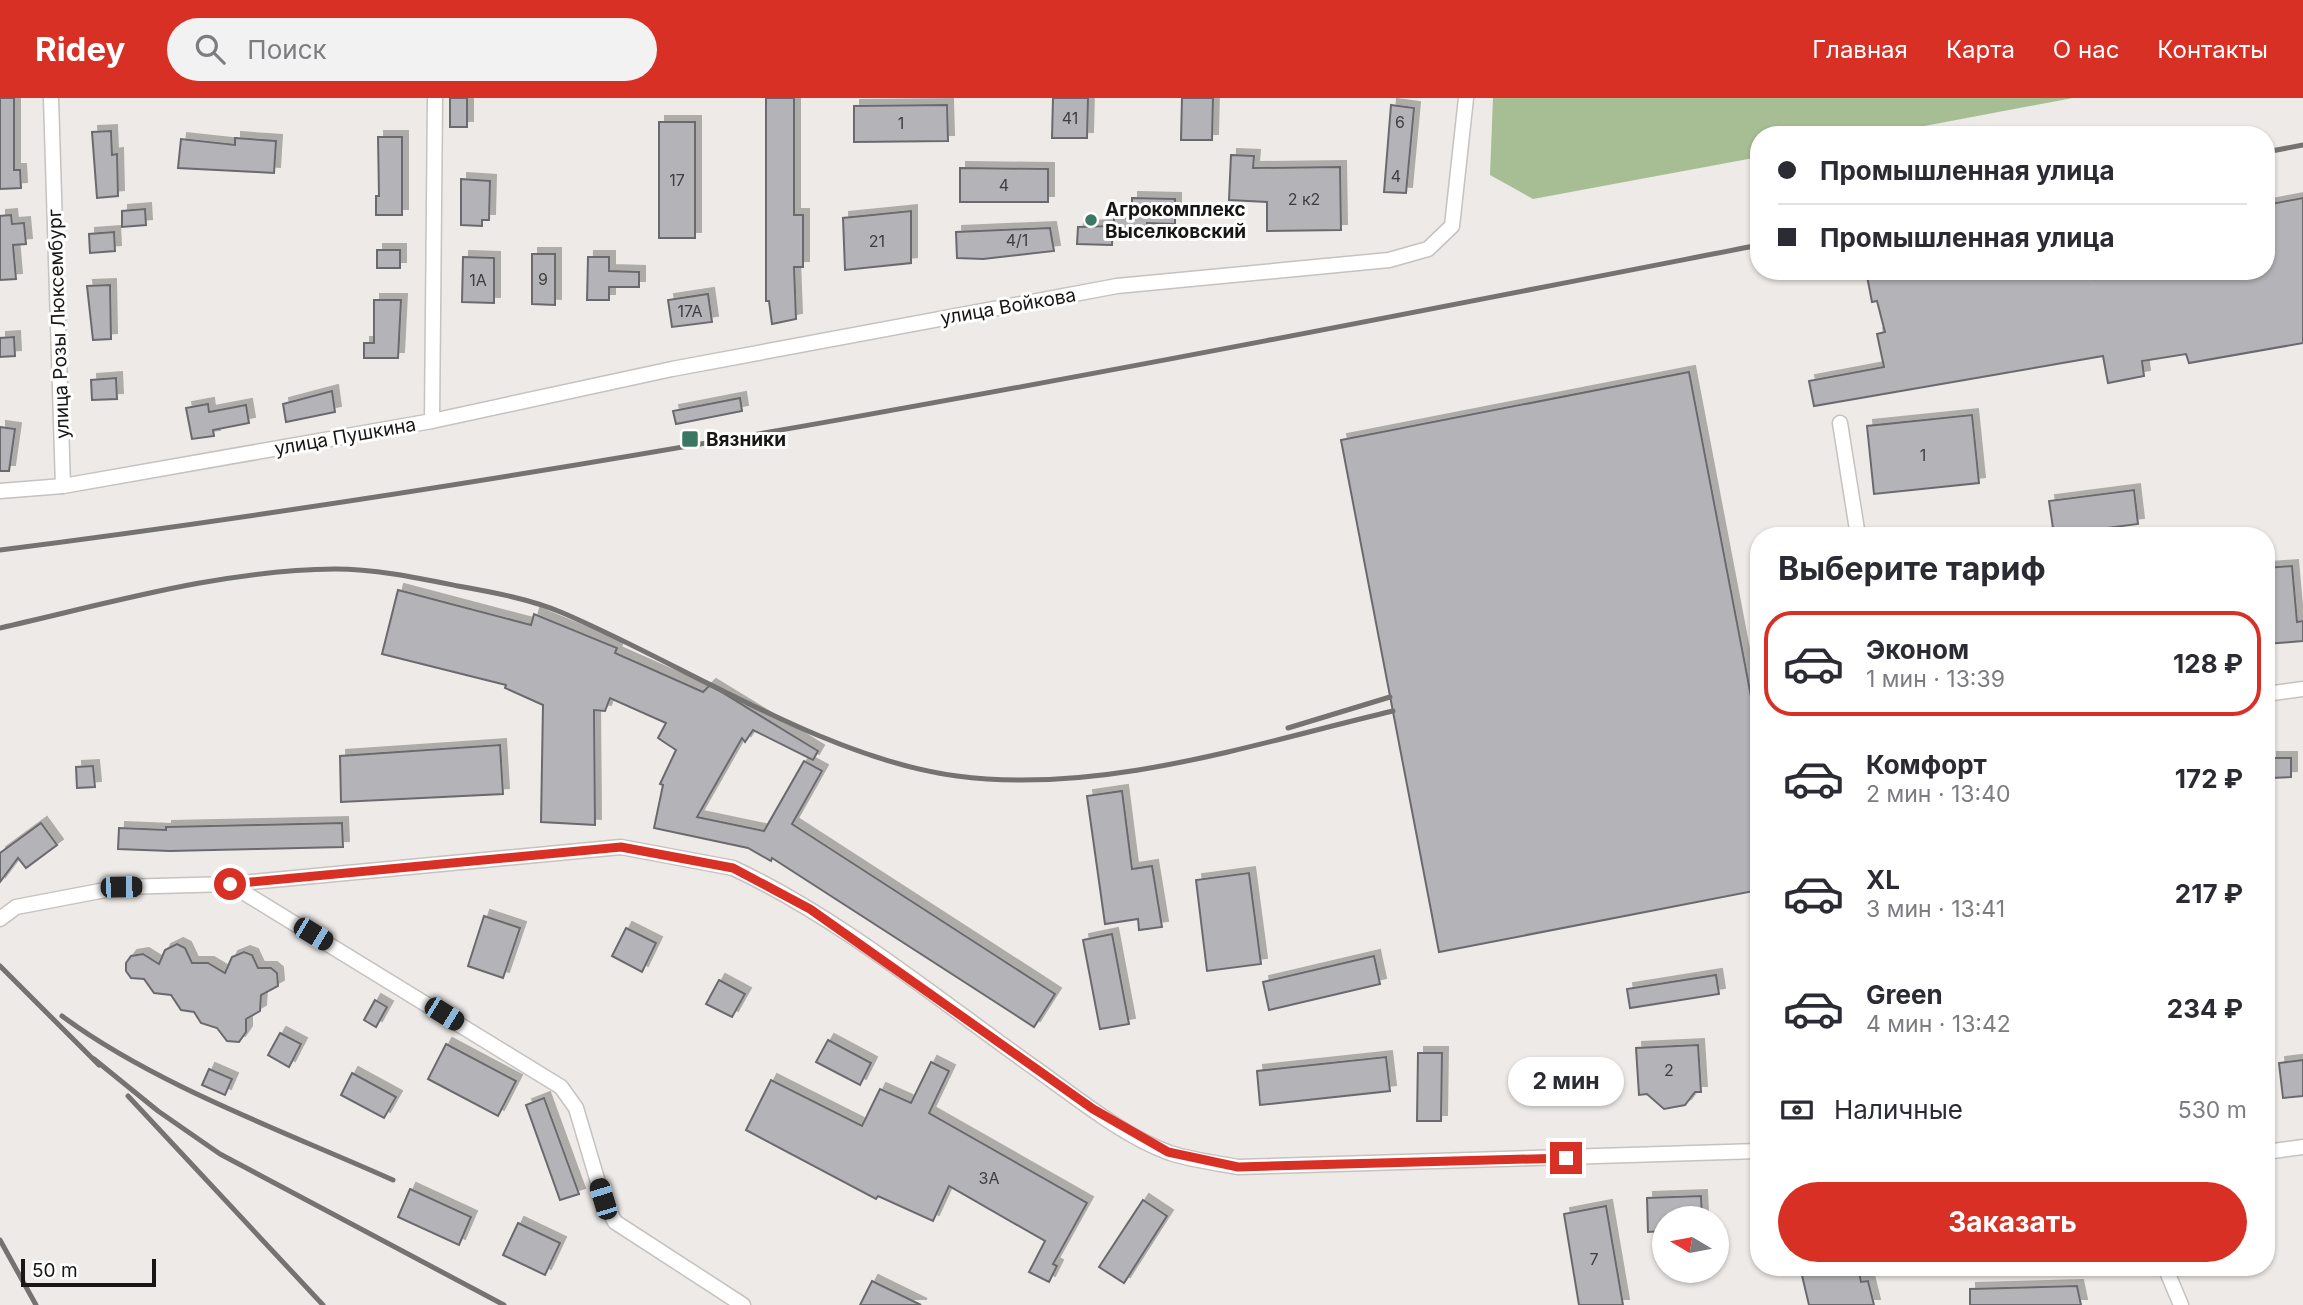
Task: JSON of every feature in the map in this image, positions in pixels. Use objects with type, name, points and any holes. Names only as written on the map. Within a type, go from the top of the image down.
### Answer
[{"type":"street","name":"улица Розы Люксембург","points":[[51,98],[63,486]]},
{"type":"street","name":"улица Пушкина","points":[[63,486],[432,421],[435,98]]},
{"type":"street","name":"улица Войкова","points":[[432,421],[830,337],[1117,286],[1389,260],[1428,249],[1452,226],[1466,98]]},
{"type":"street","points":[[1840,423],[1857,527]]},
{"type":"street","points":[[0,491],[63,486]]},
{"type":"street","points":[[2275,693],[2303,689]]},
{"type":"street","points":[[0,919],[16,907],[121,887],[230,884],[621,847],[733,868],[810,909],[1093,1109],[1168,1152],[1238,1167],[1750,1151]]},
{"type":"street","points":[[230,884],[561,1087],[576,1108],[603,1199],[615,1222],[743,1305]]},
{"type":"street","points":[[2275,1151],[2303,1147]]},
{"type":"street","points":[[2169,1276],[2181,1305]]},
{"type":"green space","points":[[1493,98],[2073,98],[1925,126],[1750,126],[1750,159],[1533,199],[1490,175]]},
{"type":"building","points":[[0,98],[14,98],[14,170],[20,170],[21,188],[0,189]]},
{"type":"building","points":[[450,98],[467,98],[467,127],[450,127]]},
{"type":"building","points":[[766,98],[794,98],[794,215],[803,215],[803,267],[794,267],[796,319],[772,324],[769,301],[766,301]]},
{"type":"building","points":[[1053,98],[1088,98],[1087,138],[1052,138]]},
{"type":"building","points":[[1182,98],[1213,98],[1212,140],[1181,140]]},
{"type":"building","points":[[947,105],[948,141],[854,142],[854,106]]},
{"type":"building","points":[[1391,105],[1414,108],[1406,193],[1384,192]]},
{"type":"building","points":[[659,122],[695,122],[695,238],[659,238]]},
{"type":"building","points":[[111,131],[112,155],[117,154],[118,196],[97,198],[92,132]]},
{"type":"building","points":[[378,137],[402,137],[402,215],[376,215],[376,196],[379,196]]},
{"type":"building","points":[[235,138],[276,141],[274,173],[178,168],[181,139],[235,145]]},
{"type":"building","points":[[1231,155],[1254,156],[1253,168],[1340,167],[1341,230],[1267,231],[1267,202],[1229,200]]},
{"type":"building","points":[[960,168],[1048,169],[1048,202],[960,202]]},
{"type":"building","points":[[461,179],[490,181],[489,220],[482,220],[482,226],[461,225]]},
{"type":"building","points":[[1132,198],[1175,199],[1175,224],[1147,223],[1147,233],[1114,232],[1114,217],[1132,218]]},
{"type":"building","points":[[2303,198],[2303,343],[2189,363],[2186,354],[2142,361],[2144,376],[2108,383],[2103,356],[1814,406],[1809,381],[1884,367],[1877,334],[1885,332],[1877,301],[1872,302],[1868,280],[2275,280],[2275,203]]},
{"type":"building","points":[[145,209],[146,225],[122,227],[122,211]]},
{"type":"building","points":[[911,211],[911,263],[845,270],[843,218]]},
{"type":"building","points":[[11,215],[12,224],[24,223],[26,244],[13,245],[16,279],[0,280],[0,216]]},
{"type":"building","points":[[1113,226],[1112,245],[1077,244],[1078,227]]},
{"type":"building","points":[[1050,228],[1054,251],[983,259],[957,258],[956,232]]},
{"type":"building","points":[[114,232],[115,251],[90,253],[89,234]]},
{"type":"building","points":[[377,250],[400,250],[400,268],[377,268]]},
{"type":"building","points":[[532,254],[555,254],[555,305],[532,304]]},
{"type":"building","points":[[463,257],[494,258],[494,303],[462,302]]},
{"type":"building","points":[[588,257],[609,257],[609,271],[639,272],[639,287],[609,287],[609,300],[587,300]]},
{"type":"building","points":[[110,285],[111,339],[93,340],[87,286]]},
{"type":"building","points":[[708,294],[712,322],[672,327],[668,300]]},
{"type":"building","points":[[374,300],[401,300],[398,358],[364,358],[364,343],[374,343]]},
{"type":"building","points":[[14,337],[15,356],[0,357],[0,338]]},
{"type":"building","points":[[1689,372],[1750,691],[1750,892],[1439,952],[1341,440]]},
{"type":"building","points":[[116,378],[117,399],[92,400],[91,380]]},
{"type":"building","points":[[332,391],[335,412],[286,422],[283,404]]},
{"type":"building","points":[[740,398],[742,411],[676,424],[673,411]]},
{"type":"building","points":[[208,404],[209,412],[246,405],[249,423],[213,430],[214,436],[192,439],[186,408]]},
{"type":"building","points":[[1972,415],[1979,483],[1874,494],[1867,426]]},
{"type":"building","points":[[0,427],[15,429],[9,471],[0,471]]},
{"type":"building","points":[[2134,490],[2138,524],[2115,527],[2053,527],[2049,501]]},
{"type":"building","points":[[2292,566],[2297,622],[2303,621],[2303,641],[2275,643],[2275,567]]},
{"type":"building","points":[[398,590],[531,625],[534,614],[617,648],[615,653],[703,692],[710,685],[818,751],[813,760],[753,730],[745,742],[742,738],[697,817],[764,831],[804,761],[822,771],[792,824],[1055,994],[1034,1027],[772,858],[771,861],[748,848],[654,828],[663,785],[660,784],[676,750],[658,738],[666,723],[610,698],[605,711],[594,710],[595,825],[541,822],[543,705],[505,688],[506,685],[382,654]]},
{"type":"building","points":[[500,745],[503,794],[341,802],[340,756]]},
{"type":"building","points":[[2275,758],[2291,758],[2291,777],[2275,778]]},
{"type":"building","points":[[93,766],[95,787],[77,788],[76,767]]},
{"type":"building","points":[[1122,791],[1132,869],[1152,866],[1162,927],[1139,930],[1138,919],[1105,924],[1087,796]]},
{"type":"building","points":[[41,823],[57,845],[26,868],[18,858],[0,882],[0,853]]},
{"type":"building","points":[[342,823],[343,847],[170,851],[118,849],[119,828],[166,830],[166,827]]},
{"type":"building","points":[[1249,873],[1261,964],[1207,971],[1196,880]]},
{"type":"building","points":[[484,916],[520,928],[503,978],[468,966]]},
{"type":"building","points":[[626,928],[656,943],[642,972],[612,956]]},
{"type":"building","points":[[1112,934],[1129,1024],[1100,1029],[1083,940]]},
{"type":"building","points":[[177,944],[185,948],[192,963],[208,963],[225,973],[232,957],[244,952],[252,955],[258,968],[271,968],[277,973],[278,986],[261,995],[260,1011],[246,1019],[246,1032],[239,1042],[227,1041],[217,1028],[201,1023],[194,1012],[181,1010],[171,995],[154,993],[144,979],[131,978],[126,971],[126,963],[131,956],[143,954],[159,964],[165,950]]},
{"type":"building","points":[[1374,956],[1380,984],[1269,1010],[1263,982]]},
{"type":"building","points":[[1716,975],[1719,994],[1630,1008],[1627,989]]},
{"type":"building","points":[[719,980],[745,994],[732,1017],[706,1004]]},
{"type":"building","points":[[375,1000],[387,1007],[376,1027],[364,1020]]},
{"type":"building","points":[[280,1033],[301,1044],[289,1067],[268,1055]]},
{"type":"building","points":[[828,1040],[871,1063],[860,1085],[816,1062]]},
{"type":"building","points":[[446,1044],[516,1081],[498,1116],[428,1079]]},
{"type":"building","points":[[1698,1045],[1701,1092],[1695,1092],[1685,1105],[1664,1109],[1647,1094],[1639,1095],[1636,1048]]},
{"type":"building","points":[[1418,1053],[1442,1053],[1441,1121],[1417,1121]]},
{"type":"building","points":[[1386,1057],[1390,1091],[1260,1105],[1257,1071]]},
{"type":"building","points":[[2303,1060],[2303,1096],[2283,1098],[2279,1063]]},
{"type":"building","points":[[931,1062],[949,1071],[929,1113],[1087,1203],[1053,1264],[1057,1266],[1049,1282],[1029,1272],[1045,1241],[949,1186],[933,1221],[878,1196],[876,1199],[746,1130],[771,1080],[862,1126],[880,1089],[911,1103]]},
{"type":"building","points":[[209,1069],[232,1079],[225,1095],[202,1085]]},
{"type":"building","points":[[352,1073],[396,1097],[384,1118],[341,1095]]},
{"type":"building","points":[[544,1098],[579,1194],[560,1200],[526,1105]]},
{"type":"building","points":[[410,1189],[471,1217],[459,1245],[398,1217]]},
{"type":"building","points":[[1701,1196],[1701,1206],[1652,1206],[1652,1232],[1648,1232],[1647,1198]]},
{"type":"building","points":[[1143,1200],[1167,1216],[1124,1283],[1099,1267]]},
{"type":"building","points":[[1606,1206],[1623,1305],[1579,1305],[1564,1214]]},
{"type":"building","points":[[518,1223],[560,1243],[545,1275],[503,1255]]},
{"type":"building","points":[[1802,1276],[1860,1276],[1861,1282],[1868,1281],[1874,1305],[1809,1305]]},
{"type":"building","points":[[872,1281],[921,1305],[860,1305]]},
{"type":"building","points":[[2077,1286],[2081,1305],[1970,1305],[1970,1289]]},
{"type":"railway","points":[[2275,150],[2303,145]]},
{"type":"railway","points":[[0,550],[442,487],[662,451],[1101,372],[1750,247]]},
{"type":"railway","points":[[0,628],[166,589],[250,575],[335,569],[396,574],[497,593],[550,608],[610,634],[757,708],[857,751],[907,766],[957,776],[1012,780],[1067,778],[1177,763],[1393,711]]},
{"type":"railway","points":[[1288,728],[1390,697]]},
{"type":"railway","points":[[0,966],[99,1065]]},
{"type":"railway","points":[[62,1016],[99,1041],[179,1086],[393,1180]]},
{"type":"railway","points":[[94,1059],[158,1111],[220,1154],[504,1305]]},
{"type":"railway","points":[[128,1096],[323,1305]]},
{"type":"railway","points":[[0,1240],[36,1305]]},
{"type":"place","name":"Агрокомплекс Выселковский","points":[[1091,220]]},
{"type":"place","name":"Вязники","points":[[690,439]]},
{"type":"route","points":[[230,884],[621,847],[733,868],[810,909],[1093,1109],[1168,1152],[1238,1167],[1566,1158]]}]
